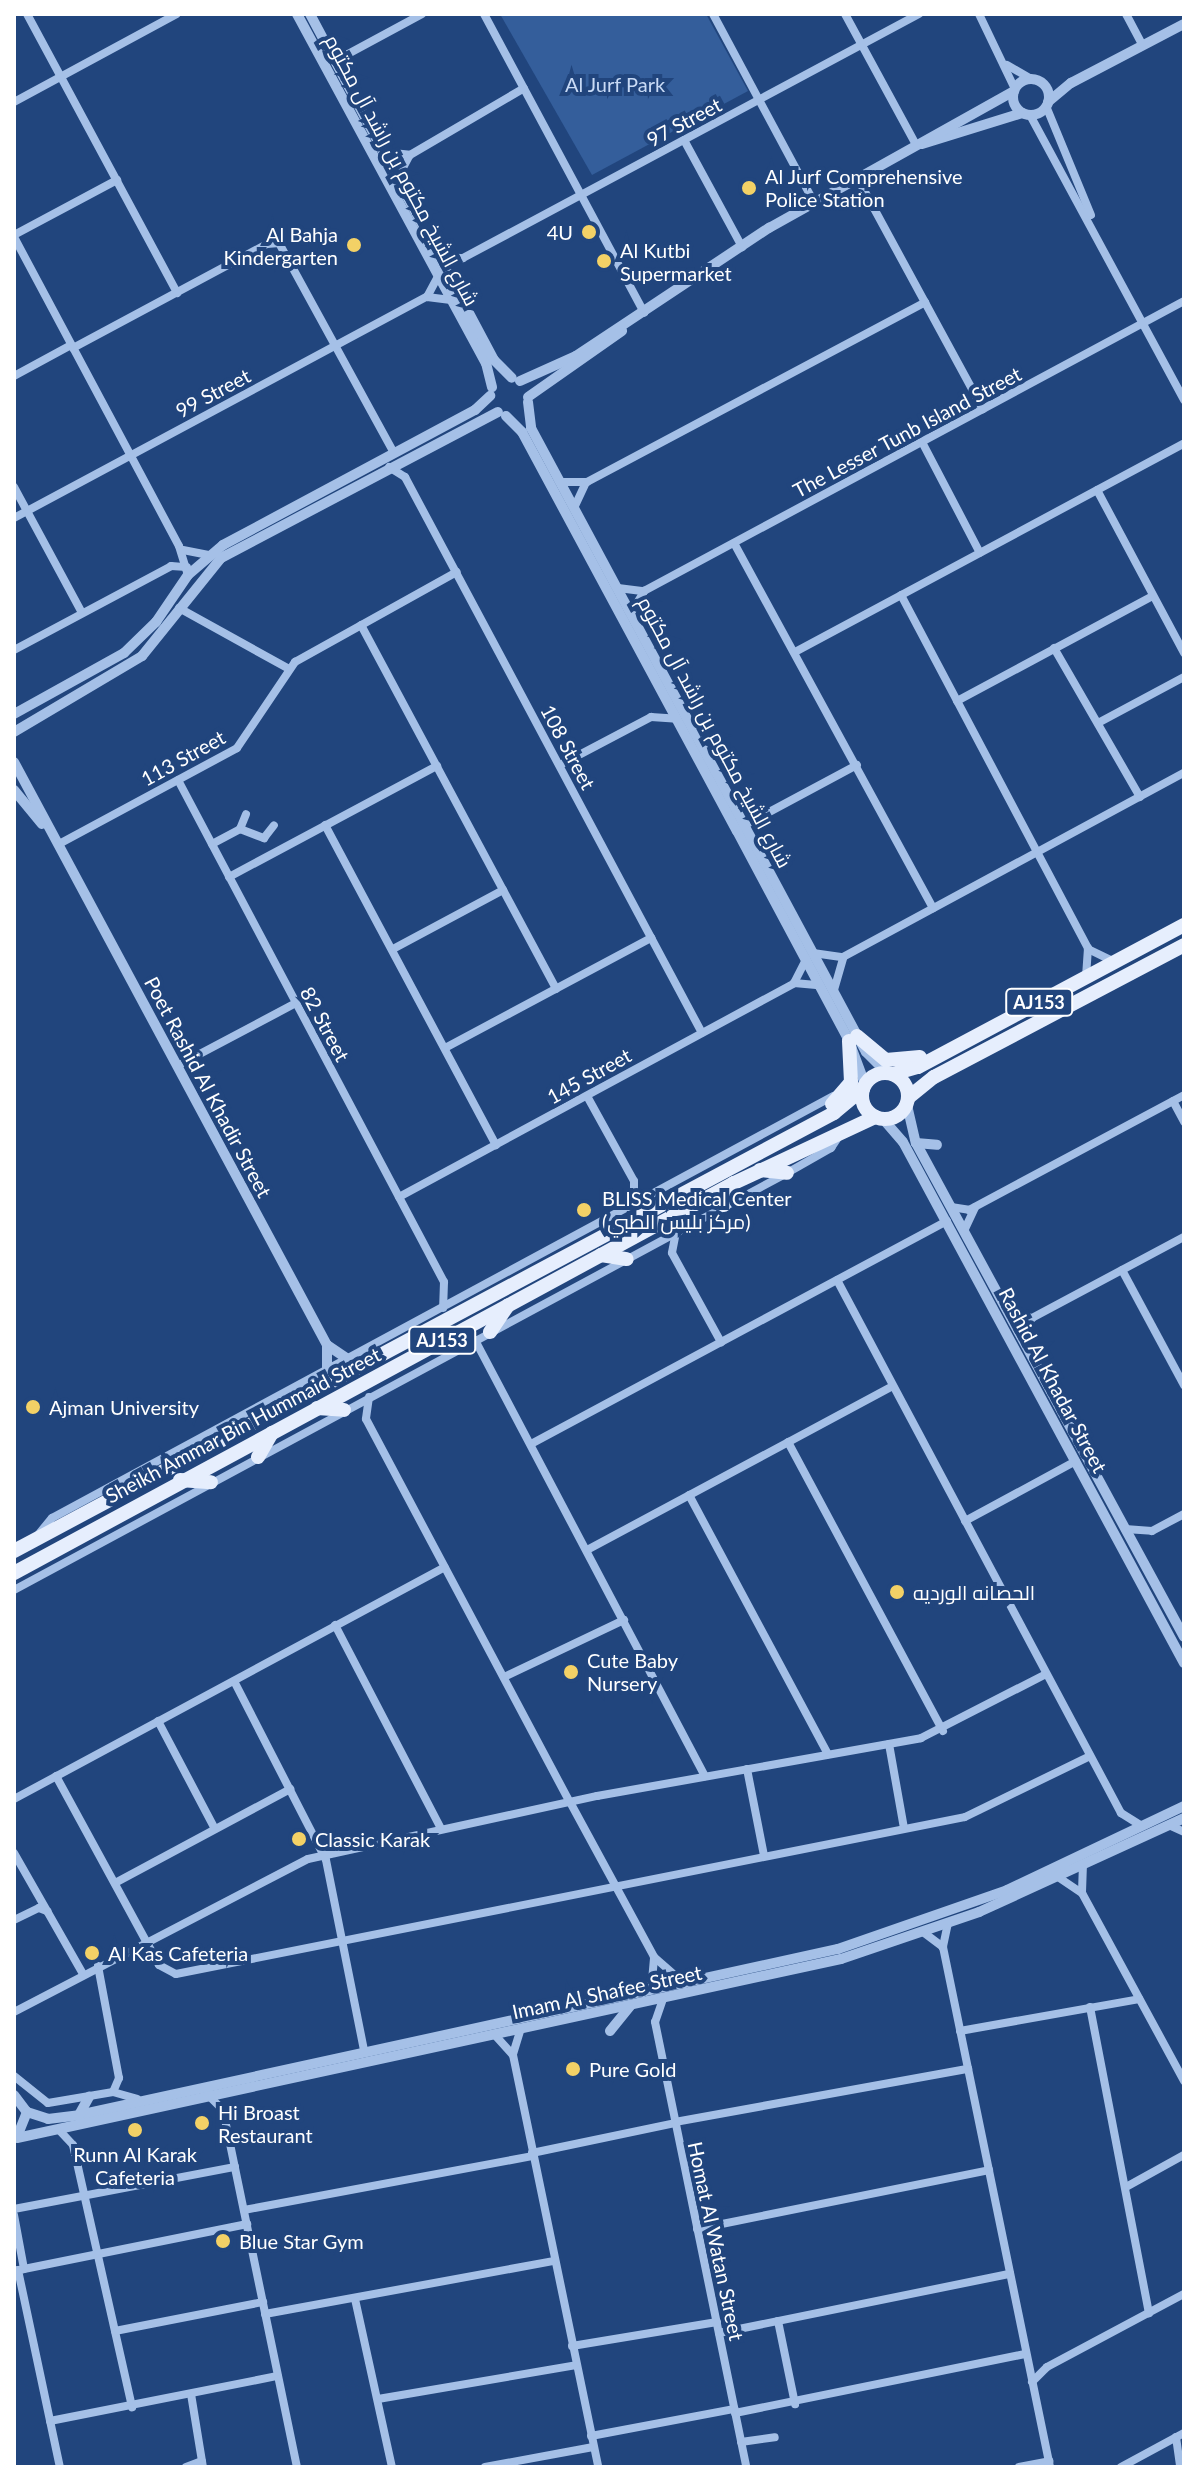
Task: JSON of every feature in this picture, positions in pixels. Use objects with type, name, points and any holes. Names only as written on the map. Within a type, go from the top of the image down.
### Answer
[{"type":"main road","name":"AJ153","points":[[890,1073],[918,1067],[1184,925]]},
{"type":"main road","name":"AJ153","points":[[908,1101],[934,1077],[1184,945]]},
{"type":"main road","points":[[853,1038],[879,1056],[901,1062],[962,1042]]},
{"type":"main road","points":[[853,1038],[859,1087],[864,1105],[879,1118],[908,1101],[905,1083],[890,1073],[859,1087]]},
{"type":"main road","name":"Sheikh Ammar Bin Hummaid Street","points":[[14,1551],[386,1344],[598,1231],[795,1133],[859,1087]]},
{"type":"main road","name":"Sheikh Ammar Bin Hummaid Street","points":[[14,1573],[180,1480],[734,1183],[842,1127],[879,1118]]},
{"type":"main road","points":[[760,1170],[787,1173]]},
{"type":"main road","points":[[724,1205],[734,1183]]},
{"type":"main road","points":[[673,1185],[689,1188]]},
{"type":"main road","points":[[600,1255],[627,1259]]},
{"type":"main road","points":[[490,1332],[509,1304]]},
{"type":"main road","points":[[317,1407],[346,1409]]},
{"type":"main road","points":[[258,1457],[273,1431]]},
{"type":"main road","points":[[180,1480],[211,1482]]},
{"type":"main road","points":[[52,1567],[62,1546]]},
{"type":"street","points":[[27,14],[177,293]]},
{"type":"street","points":[[14,102],[161,18],[177,14]]},
{"type":"street","name":"شارع الشيخ مكتوم بن راشد آل مكتوم","points":[[297,14],[486,363],[491,392],[502,414],[522,432],[809,956],[834,991],[853,1038]]},
{"type":"street","name":"شارع الشيخ مكتوم بن راشد آل مكتوم","points":[[310,14],[497,366],[516,380],[528,400],[528,424],[745,825],[809,956],[819,985],[853,1038],[890,1073]]},
{"type":"street","points":[[335,61],[422,14]]},
{"type":"street","points":[[484,14],[644,313]]},
{"type":"street","points":[[713,14],[814,202]]},
{"type":"street","points":[[845,14],[916,145]]},
{"type":"street","name":"97 Street","points":[[463,258],[919,14]]},
{"type":"street","points":[[979,14],[1006,65],[1026,114],[1096,231],[1184,400]]},
{"type":"street","points":[[1126,14],[1143,46]]},
{"type":"street","points":[[916,145],[1026,114],[1047,104],[1071,83],[1184,24]]},
{"type":"street","points":[[1006,65],[1037,81],[1071,83]]},
{"type":"street","points":[[14,714],[124,653],[156,622],[187,571],[209,555],[394,453],[491,392],[625,326],[814,202],[1015,90],[1037,81]]},
{"type":"street","points":[[1037,81],[1096,231]]},
{"type":"street","points":[[397,180],[410,155],[525,90]]},
{"type":"street","points":[[684,140],[742,247]]},
{"type":"street","points":[[383,152],[410,155]]},
{"type":"street","points":[[858,179],[983,409]]},
{"type":"street","points":[[117,180],[14,236],[179,546],[187,571]]},
{"type":"street","points":[[14,376],[271,242],[284,250],[394,453]]},
{"type":"street","points":[[437,256],[463,258],[451,281]]},
{"type":"street","points":[[438,276],[427,297],[451,300]]},
{"type":"street","name":"99 Street","points":[[14,518],[427,297]]},
{"type":"street","name":"The Lesser Tunb Island Street","points":[[644,591],[1184,301]]},
{"type":"street","points":[[560,482],[587,482],[925,302]]},
{"type":"street","points":[[14,732],[129,666],[221,558],[406,458],[502,414],[520,413],[528,400],[601,351],[625,326]]},
{"type":"street","points":[[922,442],[980,553]]},
{"type":"street","points":[[795,652],[1184,443]]},
{"type":"street","points":[[405,477],[406,458]]},
{"type":"street","name":"108 Street","points":[[389,467],[405,477],[702,1033]]},
{"type":"street","points":[[574,508],[587,482]]},
{"type":"street","points":[[14,487],[82,613]]},
{"type":"street","points":[[1097,490],[1184,653]]},
{"type":"street","points":[[734,543],[933,908]]},
{"type":"street","points":[[179,546],[194,556],[209,555]]},
{"type":"street","points":[[14,650],[171,566],[179,546]]},
{"type":"street","points":[[171,566],[187,571]]},
{"type":"street","name":"113 Street","points":[[59,844],[245,741],[289,669],[457,572]]},
{"type":"street","points":[[618,588],[644,591],[631,613]]},
{"type":"street","points":[[901,595],[1088,948],[1115,962]]},
{"type":"street","points":[[957,701],[1153,596]]},
{"type":"street","points":[[179,608],[289,669]]},
{"type":"street","points":[[361,625],[556,989]]},
{"type":"street","points":[[1056,647],[1138,798]]},
{"type":"street","points":[[1098,723],[1184,677]]},
{"type":"street","points":[[651,717],[663,693]]},
{"type":"street","points":[[560,765],[651,717],[677,719]]},
{"type":"street","name":"Poet Rashid Al Khadir Street","points":[[14,762],[327,1345],[348,1359]]},
{"type":"street","points":[[745,825],[857,765]]},
{"type":"street","points":[[229,877],[437,766]]},
{"type":"street","points":[[819,985],[794,983],[809,956],[843,957],[1184,773]]},
{"type":"street","name":"82 Street","points":[[178,780],[444,1282]]},
{"type":"street","name":"Poet Rashid Al Khadir Street","points":[[14,790],[59,844]]},
{"type":"street","points":[[212,844],[240,829],[246,814]]},
{"type":"street","points":[[240,829],[264,838],[274,825]]},
{"type":"street","points":[[325,825],[496,1145]]},
{"type":"street","points":[[393,949],[503,890]]},
{"type":"street","points":[[445,1048],[651,938]]},
{"type":"street","points":[[1084,979],[1088,948]]},
{"type":"street","points":[[834,991],[843,957]]},
{"type":"street","name":"145 Street","points":[[399,1197],[794,983]]},
{"type":"street","points":[[178,1069],[297,1005]]},
{"type":"street","points":[[36,1539],[52,1518],[348,1359],[386,1344],[466,1295],[598,1231],[634,1205],[859,1087]]},
{"type":"street","points":[[951,1207],[975,1207],[1184,1095]]},
{"type":"street","points":[[587,1096],[634,1181],[654,1195]]},
{"type":"street","name":"Rashid Al Khadar Street","points":[[908,1101],[916,1143],[1184,1637]]},
{"type":"street","points":[[1173,1101],[1184,1122]]},
{"type":"street","name":"Rashid Al Khadar Street","points":[[879,1118],[903,1142],[1184,1663]]},
{"type":"street","points":[[14,1590],[787,1173],[835,1145],[842,1127]]},
{"type":"street","points":[[916,1143],[937,1145]]},
{"type":"street","points":[[634,1181],[634,1205]]},
{"type":"street","points":[[964,1231],[975,1207]]},
{"type":"street","points":[[531,1444],[947,1221]]},
{"type":"street","points":[[676,1231],[672,1253],[721,1342]]},
{"type":"street","points":[[1023,1339],[1032,1318],[1184,1237]]},
{"type":"street","points":[[652,1245],[672,1253]]},
{"type":"street","points":[[1122,1270],[1184,1385]]},
{"type":"street","points":[[837,1280],[1121,1813],[1142,1826]]},
{"type":"street","points":[[443,1308],[444,1282],[466,1295]]},
{"type":"street","points":[[1009,1312],[1032,1318]]},
{"type":"street","points":[[475,1340],[705,1776]]},
{"type":"street","name":"Poet Rashid Al Khadir Street","points":[[327,1345],[327,1370]]},
{"type":"street","points":[[587,1550],[893,1386]]},
{"type":"street","points":[[366,1419],[370,1396]]},
{"type":"street","points":[[346,1409],[366,1419],[654,1957],[686,1984]]},
{"type":"street","points":[[788,1442],[943,1731]]},
{"type":"street","points":[[965,1521],[1076,1461]]},
{"type":"street","points":[[686,1497],[824,1755]]},
{"type":"street","points":[[1138,1553],[1152,1531],[1184,1514]]},
{"type":"street","points":[[1125,1529],[1152,1531]]},
{"type":"street","points":[[14,1799],[445,1567]]},
{"type":"street","points":[[505,1680],[623,1617]]},
{"type":"street","points":[[335,1625],[441,1829]]},
{"type":"street","points":[[14,2012],[98,1966],[324,1855],[570,1802],[889,1744],[943,1731],[1046,1674]]},
{"type":"street","points":[[234,1681],[324,1855],[364,2051]]},
{"type":"street","points":[[158,1721],[215,1829]]},
{"type":"street","points":[[889,1744],[904,1828]]},
{"type":"street","points":[[56,1776],[161,1968],[176,1974],[988,1810],[1090,1756]]},
{"type":"street","points":[[747,1769],[764,1856]]},
{"type":"street","points":[[115,1883],[290,1789]]},
{"type":"street","name":"Imam Al Shafee Street","points":[[16,2138],[81,2127],[206,2093],[494,2034],[637,2001],[686,1984],[917,1924],[1184,1806]]},
{"type":"street","points":[[1118,1837],[1121,1813]]},
{"type":"street","name":"Imam Al Shafee Street","points":[[27,2112],[48,2119],[79,2115],[137,2099],[364,2051],[637,2001],[663,1999],[806,1968],[948,1923],[1058,1877],[1184,1818]]},
{"type":"street","points":[[1169,1825],[1184,1832]]},
{"type":"street","points":[[14,1853],[83,1974]]},
{"type":"street","points":[[1082,1893],[1083,1865]]},
{"type":"street","points":[[1058,1877],[1082,1893],[1184,2081]]},
{"type":"street","points":[[14,1920],[39,1908],[48,1912]]},
{"type":"street","points":[[948,1923],[943,1947],[1049,2464],[1019,2467]]},
{"type":"street","points":[[923,1932],[943,1947]]},
{"type":"street","points":[[610,2031],[652,1981],[654,1957]]},
{"type":"street","points":[[98,1966],[119,2078],[113,2092]]},
{"type":"street","points":[[961,2034],[1138,1996]]},
{"type":"street","points":[[655,2022],[663,1999]]},
{"type":"street","points":[[637,2001],[655,2022]]},
{"type":"street","points":[[1087,2008],[1152,2312]]},
{"type":"street","name":"Homat Al Watan Street","points":[[655,2022],[746,2467]]},
{"type":"street","points":[[521,2028],[513,2055],[598,2467]]},
{"type":"street","points":[[494,2034],[513,2055]]},
{"type":"street","points":[[19,2270],[98,2255],[245,2216],[260,2209],[967,2066]]},
{"type":"street","points":[[14,2076],[42,2101],[113,2092],[137,2099]]},
{"type":"street","points":[[223,2110],[236,2087]]},
{"type":"street","points":[[206,2093],[223,2110],[297,2467]]},
{"type":"street","points":[[14,2095],[27,2112],[16,2138]]},
{"type":"street","points":[[79,2115],[89,2097]]},
{"type":"street","points":[[73,2145],[81,2127]]},
{"type":"street","points":[[60,2131],[73,2145],[132,2407]]},
{"type":"street","points":[[1126,2187],[1184,2155]]},
{"type":"street","points":[[14,2209],[235,2167]]},
{"type":"street","points":[[697,2229],[989,2170]]},
{"type":"street","points":[[14,2215],[19,2270],[60,2467]]},
{"type":"street","points":[[266,2317],[554,2258]]},
{"type":"street","points":[[719,2333],[1010,2274]]},
{"type":"street","points":[[1032,2382],[1047,2367],[1184,2294]]},
{"type":"street","points":[[358,2298],[392,2467]]},
{"type":"street","points":[[115,2331],[263,2302]]},
{"type":"street","points":[[379,2402],[561,2365],[590,2345],[716,2320]]},
{"type":"street","points":[[778,2321],[795,2404]]},
{"type":"street","points":[[485,2467],[578,2448],[592,2442],[1011,2360],[1047,2367]]},
{"type":"street","points":[[51,2424],[278,2376]]},
{"type":"street","points":[[186,2467],[202,2465],[188,2394]]},
{"type":"street","points":[[741,2442],[775,2437]]},
{"type":"street","points":[[1121,2467],[1177,2437],[1180,2467]]},
{"type":"green space","name":"Al Jurf Park","points":[[500,14],[706,14],[748,91],[592,175]]},
{"type":"place","name":"Al Jurf Comprehensive Police Station","points":[[749,188]]},
{"type":"place","name":"4U","points":[[589,232]]},
{"type":"place","name":"Al Bahja Kindergarten","points":[[354,245]]},
{"type":"place","name":"Al Kutbi Supermarket","points":[[604,261]]},
{"type":"place","name":"BLISS Medical Center (مركز بليس الطبي)","points":[[584,1210]]},
{"type":"place","name":"Ajman University","points":[[33,1407]]},
{"type":"place","name":"الحصانه الورديه","points":[[897,1592]]},
{"type":"place","name":"Cute Baby Nursery","points":[[571,1672]]},
{"type":"place","name":"Classic Karak","points":[[299,1839]]},
{"type":"place","name":"Al Kas Cafeteria","points":[[92,1953]]},
{"type":"place","name":"Pure Gold","points":[[573,2069]]},
{"type":"place","name":"Hi Broast Restaurant","points":[[202,2123]]},
{"type":"place","name":"Runn Al Karak Cafeteria","points":[[135,2130]]},
{"type":"place","name":"Blue Star Gym","points":[[223,2241]]}]
